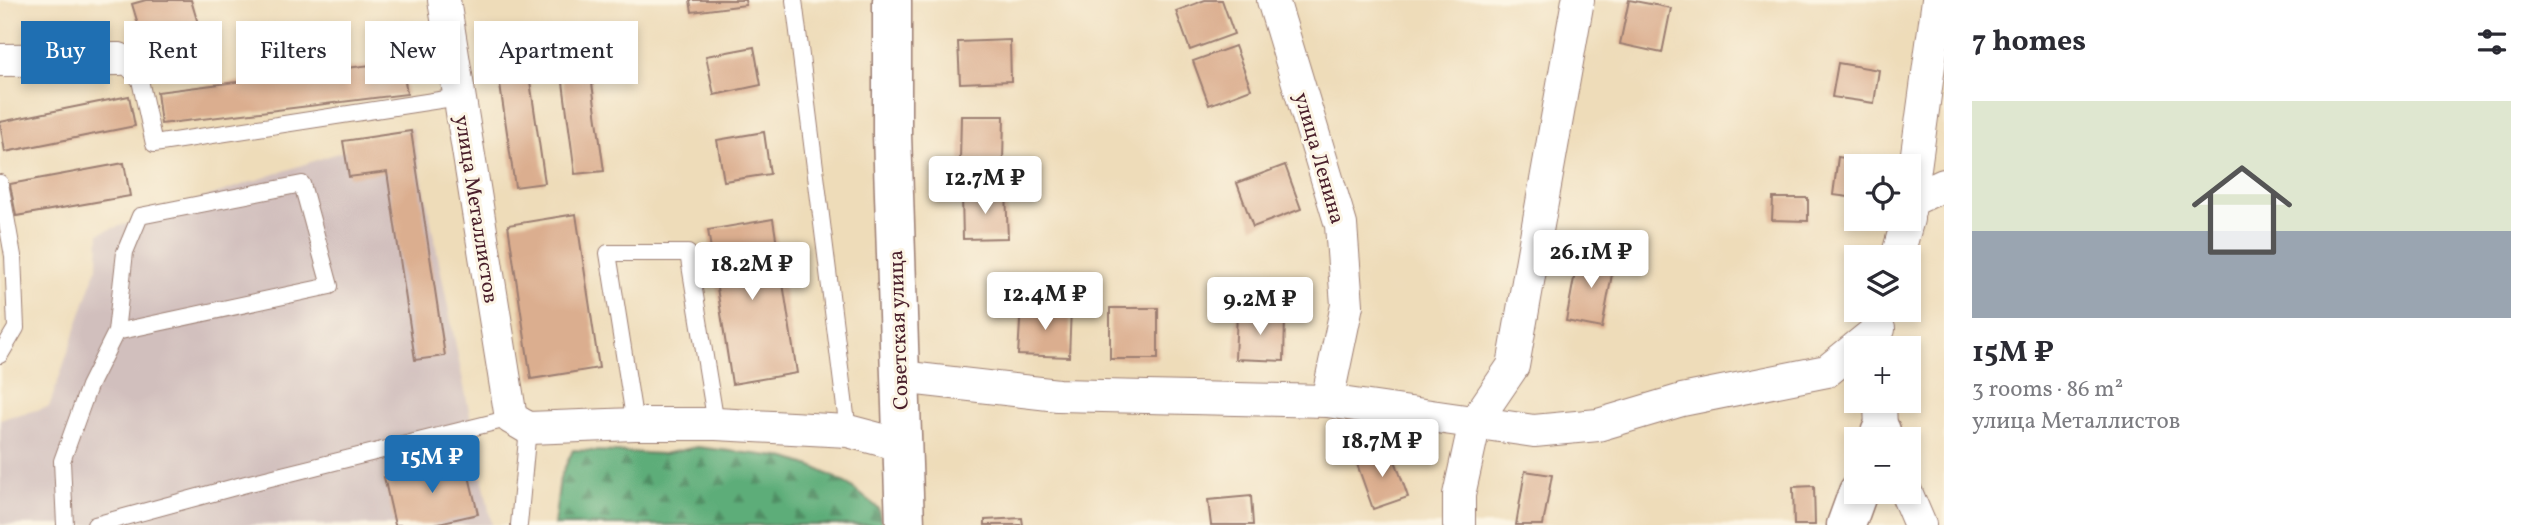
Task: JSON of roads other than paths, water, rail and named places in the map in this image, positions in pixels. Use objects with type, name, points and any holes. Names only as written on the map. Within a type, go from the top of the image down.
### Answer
[{"type":"main road","name":"Советская улица","points":[[865,0],[892,134]]},
{"type":"main road","name":"Советская улица","points":[[892,0],[892,134],[905,525]]},
{"type":"main road","points":[[1846,525],[1854,504]]},
{"type":"street","name":"улица Металлистов","points":[[444,0],[459,97],[519,423]]},
{"type":"street","name":"улица Ленина","points":[[1273,0],[1341,225],[1347,305],[1327,401]]},
{"type":"street","points":[[1459,525],[1459,495],[1475,422],[1513,366],[1578,0]]},
{"type":"street","points":[[1917,154],[1938,0]]},
{"type":"street","points":[[0,60],[119,59]]},
{"type":"street","points":[[1921,202],[1944,185]]},
{"type":"street","points":[[900,377],[1058,395],[1327,401],[1534,431],[1598,425],[1682,400],[1827,371],[1880,329]]},
{"type":"street","points":[[519,423],[716,424],[848,431],[901,445]]},
{"type":"street","points":[[1911,504],[1920,525]]},
{"type":"lane","points":[[794,0],[848,431]]},
{"type":"lane","points":[[119,59],[140,80],[154,144],[459,97]]},
{"type":"lane","points":[[0,183],[13,256],[16,328],[0,355]]},
{"type":"lane","points":[[65,525],[62,461],[89,386],[116,332],[125,252],[140,216],[302,184],[330,286],[116,332]]},
{"type":"lane","points":[[635,424],[608,253],[688,253],[716,424]]},
{"type":"lane","points":[[95,525],[246,484],[519,423],[519,525]]}]
